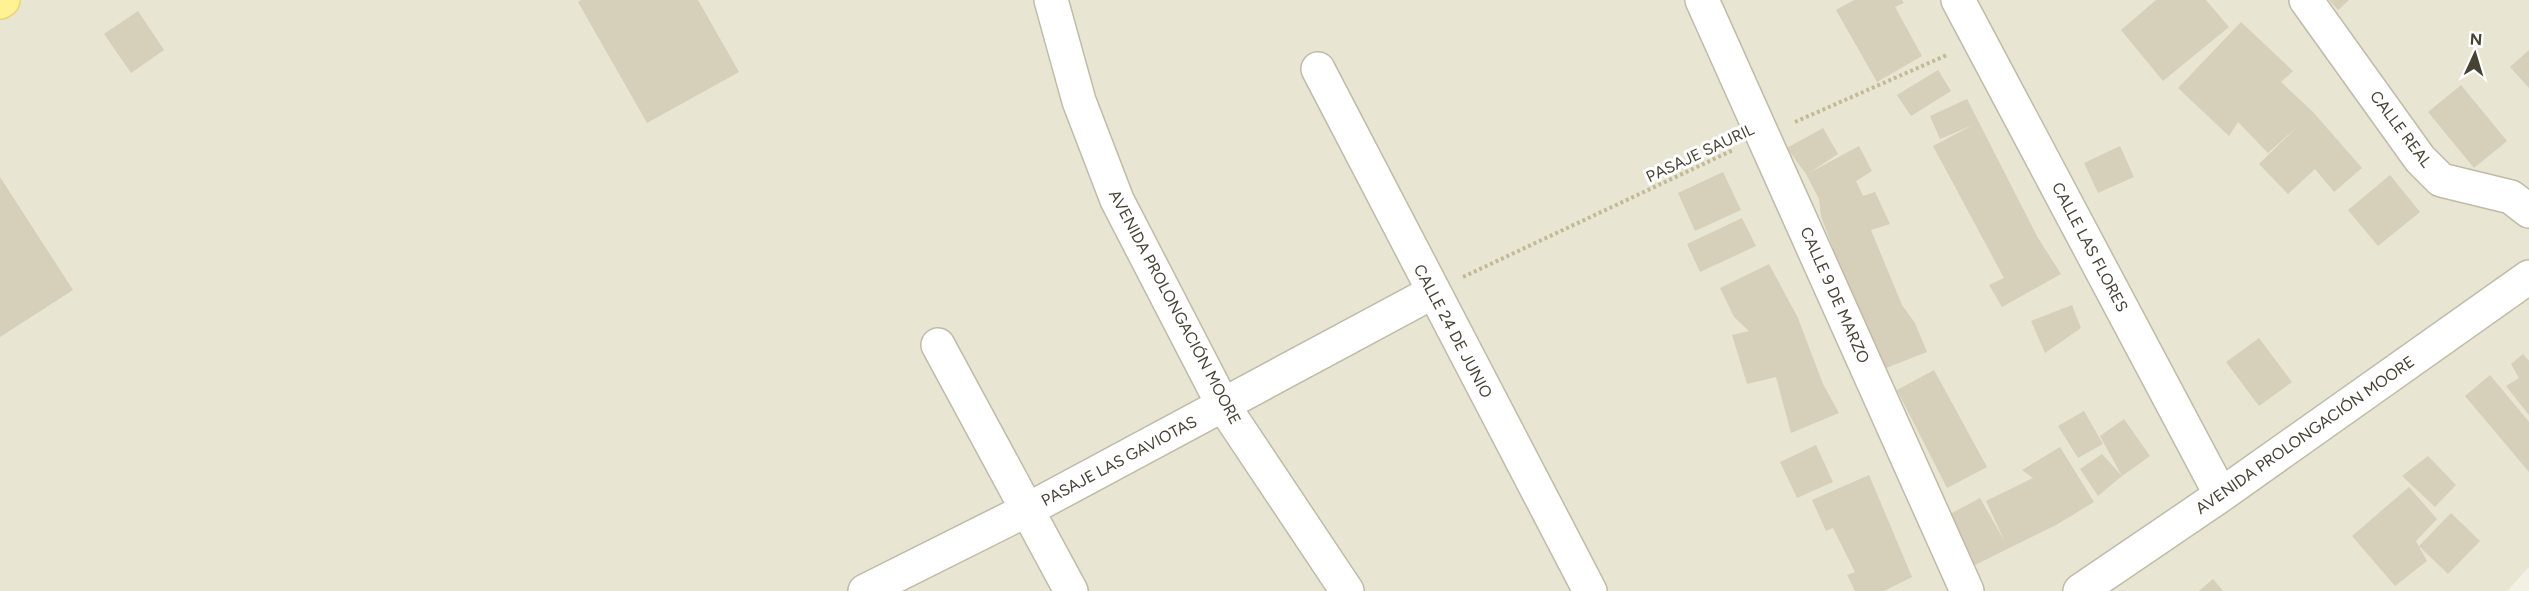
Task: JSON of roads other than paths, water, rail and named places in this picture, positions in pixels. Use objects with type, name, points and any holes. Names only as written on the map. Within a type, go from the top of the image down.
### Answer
[{"type":"street","name":"AVENIDA PROLONGACIÓN MOORE","points":[[1051,0],[1079,101],[1118,200],[1223,405],[1347,591]]},
{"type":"street","name":"CALLE 9 DE MARZO","points":[[1702,0],[1967,591]]},
{"type":"street","name":"CALLE LAS FLORES","points":[[1958,0],[2221,495]]},
{"type":"street","name":"CALLE REAL","points":[[2306,0],[2420,159],[2441,180],[2511,197],[2529,211]]},
{"type":"street","name":"CALLE 24 DE JUNIO","points":[[1318,69],[1590,591]]},
{"type":"street","name":"AVENIDA PROLONGACIÓN MOORE","points":[[2080,591],[2221,495],[2529,277]]},
{"type":"street","name":"PASAJE LAS GAVIOTAS","points":[[885,587],[1433,292]]},
{"type":"street","points":[[938,345],[1071,591]]}]
